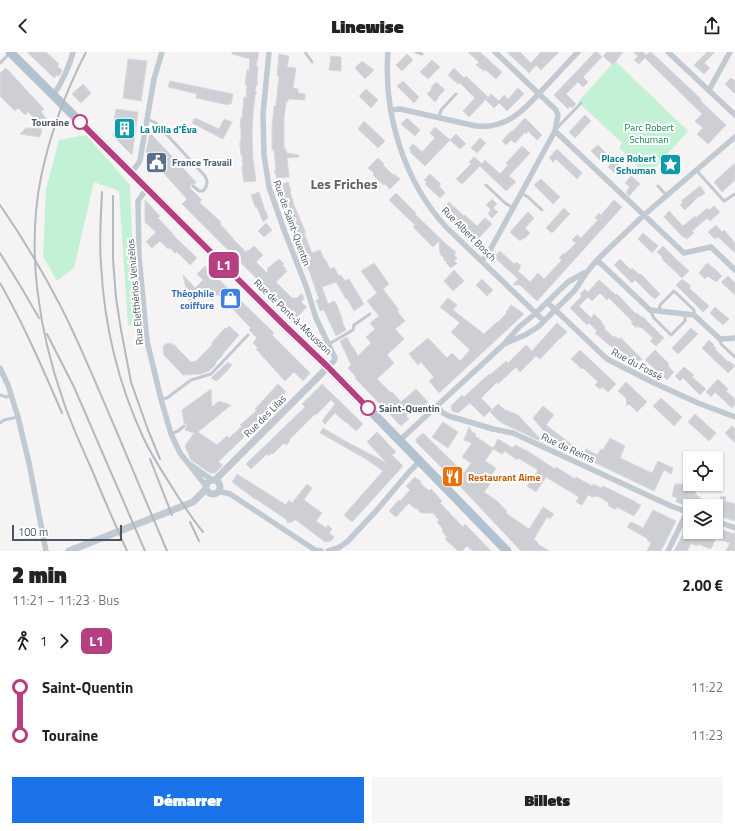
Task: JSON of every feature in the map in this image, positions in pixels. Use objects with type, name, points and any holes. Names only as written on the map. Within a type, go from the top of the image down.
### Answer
[{"type":"main road","name":"Rue de Pont-à-Mousson","points":[[10,52],[328,367],[507,551]]},
{"type":"street","points":[[53,96],[63,80],[73,52]]},
{"type":"street","points":[[131,172],[140,160],[154,79],[162,52]]},
{"type":"street","name":"Rue de Saint-Quentin","points":[[269,52],[263,114],[264,155],[269,187],[306,286],[316,318],[335,358],[328,367]]},
{"type":"street","name":"Rue Albert Bosch","points":[[388,52],[388,82],[392,119],[412,178],[424,198],[446,227],[544,321]]},
{"type":"street","points":[[482,260],[488,254],[555,130],[558,115],[556,110],[494,52]]},
{"type":"street","points":[[391,110],[400,109],[476,126],[489,126],[504,122],[518,114],[527,106],[578,52]]},
{"type":"street","points":[[668,52],[735,115]]},
{"type":"street","points":[[709,90],[730,52]]},
{"type":"street","points":[[555,130],[684,253],[711,247],[735,270]]},
{"type":"street","points":[[504,344],[525,335],[538,327],[575,290],[597,260],[666,195],[735,137]]},
{"type":"street","name":"Rue Elefthérios Venizélos","points":[[147,188],[138,200],[139,257],[147,341],[171,434],[180,453],[210,490],[230,494],[315,550],[321,551]]},
{"type":"street","points":[[597,260],[650,310],[694,315],[720,339],[735,338]]},
{"type":"street","points":[[400,440],[504,344],[519,327],[568,282],[587,272]]},
{"type":"street","name":"Rue du Fossé","points":[[547,302],[607,359],[698,403],[735,417]]},
{"type":"street","name":"Rue des Lilas","points":[[69,551],[192,502],[198,502],[204,499],[210,490],[208,482],[218,477],[328,367]]},
{"type":"street","points":[[0,368],[8,384],[18,417],[29,462],[46,551]]},
{"type":"street","name":"Rue de Reims","points":[[437,406],[443,413],[449,416],[493,429],[513,433],[683,510]]},
{"type":"street","points":[[328,551],[338,548],[347,542],[420,461]]},
{"type":"street","name":"Rue Elefthérios Venizélos","points":[[186,462],[214,480]]},
{"type":"street","points":[[210,490],[220,490],[220,485],[214,480]]},
{"type":"street","points":[[668,551],[683,523]]},
{"type":"street","points":[[723,524],[735,528]]},
{"type":"lane","points":[[0,63],[10,52]]},
{"type":"lane","points":[[305,52],[312,62]]},
{"type":"lane","points":[[416,52],[422,54]]},
{"type":"lane","points":[[439,117],[441,110],[456,94]]},
{"type":"lane","points":[[555,130],[581,104]]},
{"type":"lane","points":[[147,119],[156,123],[205,176],[207,186],[203,191],[199,191],[193,186]]},
{"type":"lane","points":[[696,170],[724,201],[735,194]]},
{"type":"lane","points":[[486,185],[505,203],[513,208]]},
{"type":"lane","points":[[658,186],[666,195]]},
{"type":"lane","points":[[521,193],[528,197],[542,210]]},
{"type":"lane","points":[[659,311],[660,305],[674,291],[694,310],[694,315]]},
{"type":"lane","points":[[650,310],[654,318],[671,335],[685,321],[685,314]]},
{"type":"lane","points":[[329,344],[353,330],[354,325],[370,314]]},
{"type":"lane","points":[[162,399],[168,398],[191,380],[211,374],[248,335]]},
{"type":"lane","points":[[720,339],[722,344],[735,357]]},
{"type":"lane","points":[[0,395],[6,397],[12,395]]},
{"type":"lane","points":[[0,423],[4,420],[18,417]]},
{"type":"lane","points":[[171,434],[184,426]]},
{"type":"green space","name":"Parc Robert Schuman","points":[[615,61],[688,131],[648,176],[619,148],[622,143],[578,102]]},
{"type":"green space","points":[[86,135],[130,185],[133,259],[141,317],[128,326],[119,191],[94,182],[74,268],[57,281],[43,256],[46,189],[59,140]]},
{"type":"building","points":[[27,52],[46,52],[59,64],[57,66],[62,70],[60,75],[57,75],[54,78]]},
{"type":"building","points":[[232,52],[259,52],[256,66],[258,67],[258,83],[255,91],[257,93],[255,95],[252,135],[256,181],[244,182],[240,146],[241,118],[244,97],[246,98],[247,85],[245,85],[247,70],[249,71],[250,59],[232,54]]},
{"type":"building","points":[[468,52],[480,52],[502,72],[496,79],[486,70],[484,71],[476,65],[479,62]]},
{"type":"building","points":[[507,52],[520,52],[531,63],[541,52],[559,52],[541,70],[536,65],[529,73]]},
{"type":"building","points":[[595,52],[602,57],[583,77],[588,82],[583,87],[578,82],[566,94],[576,104],[572,108],[570,106],[568,109],[554,95]]},
{"type":"building","points":[[607,52],[623,52],[613,65],[603,56]]},
{"type":"building","points":[[633,52],[643,52],[646,55],[651,52],[726,125],[708,144],[697,134],[703,128],[695,121],[702,114],[645,58],[639,64],[634,60],[638,56]]},
{"type":"building","points":[[707,52],[715,52],[704,63],[710,68],[704,74],[694,65]]},
{"type":"building","points":[[279,54],[289,56],[287,67],[296,68],[293,88],[298,89],[298,93],[305,94],[305,100],[288,99],[288,102],[286,102],[284,118],[284,149],[286,149],[286,153],[299,155],[299,157],[287,158],[289,177],[277,178],[274,170],[276,170],[274,150],[272,150],[272,128],[279,76],[277,76]]},
{"type":"building","points":[[407,54],[413,60],[402,71],[396,65]]},
{"type":"building","points":[[331,56],[341,57],[341,71],[329,70]]},
{"type":"building","points":[[128,59],[147,61],[141,101],[123,98]]},
{"type":"building","points":[[432,60],[440,67],[428,79],[420,72]]},
{"type":"building","points":[[362,61],[374,70],[365,79],[355,68]]},
{"type":"building","points":[[6,68],[44,109],[41,112],[46,118],[43,127],[28,112],[25,115],[18,108],[15,111],[0,96],[0,73]]},
{"type":"building","points":[[454,68],[464,78],[466,76],[488,97],[469,117],[463,111],[475,98],[460,83],[458,84],[448,75]]},
{"type":"building","points":[[731,78],[735,81],[735,94],[725,84]]},
{"type":"building","points":[[170,81],[233,94],[231,104],[228,105],[196,98],[197,94],[168,87]]},
{"type":"building","points":[[403,81],[419,97],[414,103],[397,86]]},
{"type":"building","points":[[436,82],[445,90],[435,102],[427,94]]},
{"type":"building","points":[[83,84],[91,93],[81,103],[72,94]]},
{"type":"building","points":[[518,88],[524,94],[507,111],[499,103],[494,108],[486,100],[491,94],[499,101],[504,95],[508,99]]},
{"type":"building","points":[[366,89],[378,100],[371,108],[359,96]]},
{"type":"building","name":"La Villa d'Éva","points":[[116,109],[138,112],[132,155],[113,136],[116,122],[114,122]]},
{"type":"building","points":[[585,115],[591,121],[575,138],[569,132]]},
{"type":"building","points":[[195,118],[219,129],[224,119],[232,122],[223,139],[192,123]]},
{"type":"building","points":[[407,118],[420,130],[415,136],[401,124]]},
{"type":"building","points":[[525,118],[542,135],[537,140],[528,131],[526,134],[525,132],[515,143],[511,140],[506,145],[502,141]]},
{"type":"building","points":[[364,121],[385,141],[378,148],[358,129]]},
{"type":"building","points":[[435,127],[450,140],[425,166],[410,152],[411,151],[409,148],[413,144],[422,152],[435,138],[430,133]]},
{"type":"building","points":[[26,128],[42,129],[40,137],[20,134]]},
{"type":"building","points":[[150,133],[196,182],[195,184],[191,184],[190,188],[202,200],[199,202],[221,222],[220,224],[232,238],[246,252],[254,246],[263,255],[256,262],[267,273],[268,268],[279,259],[284,264],[282,265],[287,271],[276,282],[292,298],[297,298],[302,293],[304,299],[301,302],[307,307],[296,318],[182,204],[187,199],[146,152]]},
{"type":"building","points":[[456,134],[466,144],[460,149],[450,140]]},
{"type":"building","points":[[480,138],[486,143],[477,153],[471,148]]},
{"type":"building","points":[[598,145],[606,153],[600,160],[591,151]]},
{"type":"building","points":[[522,146],[530,153],[509,176],[516,182],[506,191],[480,166],[462,184],[456,179],[471,164],[469,162],[474,157],[482,164],[485,160],[500,174],[508,165],[506,163]]},
{"type":"building","points":[[557,149],[582,173],[577,179],[556,159],[553,162],[549,158]]},
{"type":"building","points":[[378,158],[393,175],[394,174],[400,179],[390,189],[378,180],[373,175],[374,173],[368,168]]},
{"type":"building","points":[[614,160],[623,169],[617,175],[608,167]]},
{"type":"building","points":[[735,163],[735,180],[722,192],[714,182]]},
{"type":"building","points":[[430,174],[441,184],[439,186],[445,193],[440,198],[425,184],[427,182],[424,180]]},
{"type":"building","points":[[631,176],[640,184],[629,196],[626,192],[630,187],[625,183]]},
{"type":"building","points":[[541,179],[560,197],[553,204],[534,185]]},
{"type":"building","points":[[288,182],[294,205],[306,233],[304,233],[312,253],[320,250],[330,269],[334,267],[339,276],[341,275],[345,281],[349,279],[364,304],[354,311],[336,282],[322,287],[328,304],[334,301],[337,305],[346,330],[336,336],[324,310],[320,311],[316,300],[319,299],[310,273],[290,229],[292,228],[278,185]]},
{"type":"building","points":[[700,186],[705,193],[700,197],[699,196],[685,210],[680,205],[683,203],[681,201]]},
{"type":"building","points":[[259,192],[268,218],[263,222],[257,207],[255,207],[251,195]]},
{"type":"building","points":[[396,193],[416,213],[415,214],[456,252],[454,255],[457,258],[454,261],[457,263],[451,268],[440,254],[439,241],[433,247],[413,227],[415,225],[389,200]]},
{"type":"building","points":[[492,199],[497,204],[493,208],[498,212],[492,218],[488,214],[491,210],[486,205]]},
{"type":"building","points":[[145,200],[160,216],[158,218],[173,235],[197,258],[190,265],[177,252],[175,253],[170,248],[168,249],[160,241],[152,248],[146,242],[156,232],[145,223]]},
{"type":"building","points":[[614,200],[622,207],[537,301],[520,285],[513,285],[518,279],[494,257],[500,251],[514,264],[517,262],[521,266],[518,271],[530,282],[538,273],[544,279],[562,260],[559,258],[576,243],[572,240],[577,235],[581,238],[598,220],[595,218],[599,213],[601,215]]},
{"type":"building","points":[[449,202],[477,226],[485,218],[492,224],[476,241],[467,233],[469,231],[443,207]]},
{"type":"building","points":[[714,206],[720,212],[710,221],[707,218],[692,231],[694,233],[687,239],[683,237],[664,217],[669,211],[683,226],[695,216],[696,218],[707,208],[709,210]]},
{"type":"building","points":[[564,208],[570,214],[552,233],[546,228]]},
{"type":"building","points":[[528,212],[534,218],[525,228],[530,233],[520,241],[510,232]]},
{"type":"building","points":[[266,223],[272,230],[264,237],[258,231]]},
{"type":"building","points":[[716,225],[722,232],[724,230],[735,243],[735,253],[718,237],[715,239],[708,232]]},
{"type":"building","points":[[643,233],[658,246],[652,253],[638,239]]},
{"type":"building","points":[[663,246],[689,271],[682,278],[662,259],[663,258],[657,252]]},
{"type":"building","points":[[620,259],[631,270],[632,268],[640,275],[641,274],[660,294],[655,299],[635,280],[632,283],[614,265]]},
{"type":"building","points":[[374,263],[389,284],[383,289],[399,310],[397,311],[405,321],[395,329],[404,339],[387,355],[394,363],[377,379],[401,402],[416,389],[428,402],[418,411],[415,407],[406,416],[409,419],[401,426],[355,378],[356,377],[348,368],[351,365],[340,341],[347,337],[358,356],[371,343],[366,337],[375,329],[370,323],[379,316],[367,301],[377,293],[361,271]]},
{"type":"building","points":[[707,263],[722,276],[716,282],[708,276],[705,279],[699,273]]},
{"type":"building","points":[[205,266],[274,333],[272,335],[310,373],[303,381],[294,372],[285,381],[256,349],[258,348],[253,343],[257,338],[249,330],[251,328],[218,294],[212,300],[210,298],[208,299],[200,291],[189,302],[183,275],[195,288],[203,280],[197,274]]},
{"type":"building","points":[[454,270],[464,281],[453,291],[444,281]]},
{"type":"building","points":[[728,276],[735,283],[735,295],[721,282]]},
{"type":"building","points":[[482,279],[493,290],[487,296],[476,285]]},
{"type":"building","points":[[682,279],[691,286],[689,288],[709,306],[703,312],[676,285]]},
{"type":"building","points":[[599,280],[616,295],[617,294],[636,314],[637,313],[641,317],[642,316],[664,338],[656,346],[650,341],[653,338],[641,327],[640,328],[637,326],[636,328],[631,323],[633,322],[609,298],[607,300],[600,293],[592,301],[588,297],[579,306],[591,318],[594,314],[602,322],[605,327],[604,328],[613,337],[614,336],[619,339],[621,338],[642,359],[636,364],[614,345],[612,347],[609,345],[595,333],[597,331],[589,323],[587,325],[570,308],[582,296],[580,294],[585,289],[588,292]]},
{"type":"building","points":[[448,298],[457,305],[453,310],[484,334],[507,313],[506,312],[511,305],[524,314],[439,393],[429,381],[434,377],[421,362],[418,365],[409,354],[428,338],[447,358],[452,353],[460,361],[470,350],[451,332],[460,323],[440,307]]},
{"type":"building","points":[[715,307],[729,319],[723,325],[710,313]]},
{"type":"building","points":[[557,323],[567,332],[540,359],[536,356],[520,372],[516,367],[498,384],[497,382],[481,398],[492,409],[484,417],[470,403],[458,413],[452,411],[451,406],[462,395],[464,397],[506,361],[508,363],[526,345],[532,351]]},
{"type":"building","points":[[229,326],[239,335],[209,371],[201,374],[183,375],[164,355],[163,346],[165,346],[165,344],[172,343],[172,345],[175,345],[191,362],[196,361],[212,345],[211,344],[213,341],[225,328],[226,329]]},
{"type":"building","points":[[691,328],[698,334],[678,354],[672,348]]},
{"type":"building","points":[[709,340],[716,348],[715,349],[728,362],[729,361],[735,366],[728,373],[702,348]]},
{"type":"building","points":[[580,350],[616,384],[608,392],[602,387],[600,389],[595,385],[598,382],[571,359]]},
{"type":"building","points":[[655,350],[669,364],[668,366],[674,372],[667,380],[645,360]]},
{"type":"building","points":[[228,362],[232,365],[217,381],[211,378]]},
{"type":"building","points":[[684,367],[694,375],[692,377],[706,389],[700,395],[683,378],[680,381],[675,376]]},
{"type":"building","points":[[718,379],[728,389],[726,391],[735,399],[735,404],[732,408],[715,392],[711,397],[706,392]]},
{"type":"building","points":[[626,382],[647,402],[637,412],[629,404],[627,406],[626,398],[618,391]]},
{"type":"building","points":[[278,384],[286,392],[283,395],[284,396],[262,416],[263,417],[243,438],[218,462],[223,465],[215,473],[210,473],[191,460],[185,446],[194,433],[185,430],[187,426],[184,423],[182,410],[211,389],[212,407],[219,401],[231,405],[198,432],[217,445],[227,436],[229,438],[242,426],[240,425],[256,411],[255,409]]},
{"type":"building","points":[[322,384],[363,424],[356,431],[335,413],[325,424],[322,421],[335,404],[331,400],[289,440],[290,441],[286,445],[284,443],[269,456],[267,454],[251,469],[246,464],[305,407],[302,404]]},
{"type":"building","points":[[661,398],[682,417],[674,426],[653,406]]},
{"type":"building","points":[[498,404],[506,411],[518,415],[544,443],[500,422],[490,412]]},
{"type":"building","points":[[543,406],[554,415],[546,425],[583,453],[586,449],[597,455],[601,449],[603,450],[610,438],[625,446],[620,458],[652,473],[658,461],[673,468],[671,474],[664,470],[654,491],[568,450],[567,451],[560,446],[558,449],[552,446],[553,445],[543,437],[546,434],[533,418]]},
{"type":"building","points":[[695,414],[716,433],[709,441],[688,422]]},
{"type":"building","points":[[443,422],[458,432],[448,448],[432,437]]},
{"type":"building","points":[[732,426],[735,429],[735,443],[725,433]]},
{"type":"building","points":[[469,427],[472,432],[476,434],[475,436],[493,448],[498,439],[513,448],[515,445],[575,479],[576,477],[592,486],[593,484],[601,488],[603,486],[641,505],[634,516],[617,507],[614,509],[608,505],[609,503],[598,496],[593,497],[588,495],[582,505],[576,502],[579,497],[546,477],[536,492],[527,486],[538,470],[518,458],[517,460],[505,451],[502,454],[493,449],[485,461],[496,468],[487,482],[490,484],[484,492],[497,501],[507,511],[506,513],[529,529],[543,507],[554,514],[550,519],[547,517],[534,539],[538,544],[549,551],[521,551],[416,442],[416,439],[423,433],[464,473],[471,463],[462,457],[472,443],[464,440]]},
{"type":"building","points":[[323,428],[387,463],[367,442],[377,432],[396,452],[392,455],[403,466],[352,522],[344,515],[383,471],[366,459],[320,433]]},
{"type":"building","points":[[237,474],[286,505],[289,500],[292,503],[307,484],[312,488],[304,500],[322,513],[316,521],[326,528],[328,525],[332,529],[329,533],[334,537],[331,541],[325,542],[296,520],[287,523],[287,520],[232,482]]},
{"type":"building","points":[[415,477],[420,480],[421,484],[429,491],[431,489],[442,501],[440,503],[463,527],[465,524],[491,551],[473,551],[467,546],[462,551],[458,551],[445,539],[447,537],[437,522],[439,520],[433,513],[421,513],[409,503],[396,517],[389,511],[410,490],[406,486]]},
{"type":"building","points":[[675,484],[683,484],[683,491],[696,491],[695,494],[702,499],[683,499],[683,504],[676,502],[677,498],[672,496]]},
{"type":"building","points":[[721,496],[726,497],[725,501],[735,504],[735,521],[723,517],[723,499],[720,499]]},
{"type":"building","points":[[653,510],[676,521],[661,551],[647,551],[651,543],[647,540],[648,539],[627,527],[631,522],[643,528]]},
{"type":"building","points":[[723,530],[734,534],[735,532],[735,551],[726,551],[730,543],[719,539],[723,539]]},
{"type":"building","points":[[683,534],[683,539],[716,539],[711,549],[691,543],[687,551],[674,551]]},
{"type":"railway","points":[[86,52],[59,113],[41,177],[37,205],[35,263],[42,320],[55,376],[74,429],[127,551]]},
{"type":"railway","points":[[102,192],[100,246],[105,308],[114,352],[126,395],[148,448],[193,519],[203,532]]},
{"type":"railway","points":[[113,196],[113,259],[116,298],[121,330],[131,382],[160,459]]},
{"type":"railway","points":[[0,205],[32,255],[68,321],[167,551]]},
{"type":"railway","points":[[0,253],[39,318]]},
{"type":"railway","points":[[0,283],[25,331],[62,413]]},
{"type":"railway","points":[[47,334],[74,387],[145,551]]},
{"type":"railway","points":[[150,459],[172,515]]},
{"type":"railway","points":[[190,522],[199,541]]},
{"type":"bus line","name":"L1","points":[[80,122],[368,408]]},
{"type":"place","name":"Touraine","points":[[80,122]]},
{"type":"place","name":"La Villa d'Éva","points":[[125,129]]},
{"type":"place","name":"France Travail","points":[[156,162]]},
{"type":"place","name":"Place Robert Schuman","points":[[671,164]]},
{"type":"place","name":"Théophile coiffure","points":[[230,299]]},
{"type":"place","name":"Saint-Quentin","points":[[368,408]]},
{"type":"place","name":"Restaurant Aime","points":[[453,477]]},
{"type":"district","name":"Les Friches","points":[[344,183]]}]
